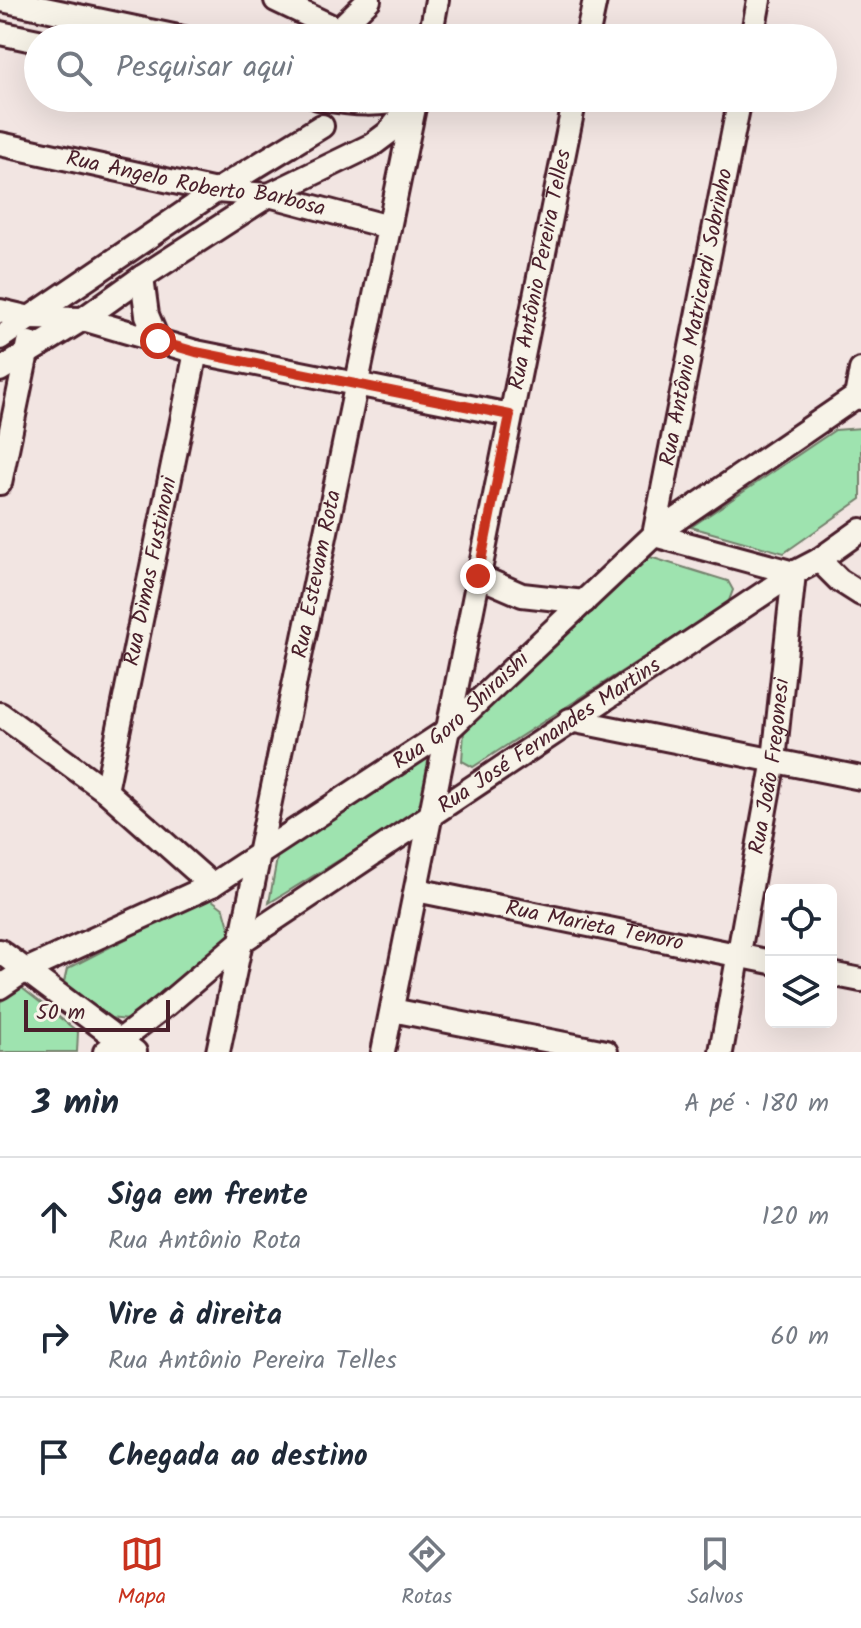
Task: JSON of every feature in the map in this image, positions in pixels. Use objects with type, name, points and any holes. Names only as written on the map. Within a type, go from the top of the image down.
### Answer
[{"type":"street","points":[[2,0],[116,24]]},
{"type":"street","points":[[276,0],[317,24]]},
{"type":"street","points":[[344,24],[369,0]]},
{"type":"street","points":[[590,24],[595,0]]},
{"type":"street","points":[[755,24],[759,0]]},
{"type":"street","points":[[0,33],[24,38]]},
{"type":"street","points":[[319,112],[335,162]]},
{"type":"street","points":[[0,370],[83,319],[269,195],[372,145],[388,133],[405,112]]},
{"type":"street","name":"Rua Estevam Rota","points":[[218,1052],[413,112]]},
{"type":"street","name":"Rua Antônio Pereira Telles","points":[[383,1052],[572,112]]},
{"type":"street","name":"Rua Antônio Matricardi Sobrinho","points":[[654,535],[737,112]]},
{"type":"street","points":[[0,338],[216,191],[322,126]]},
{"type":"street","name":"Rua Ângelo Roberto Barbosa","points":[[0,144],[216,191],[269,195],[389,227]]},
{"type":"street","points":[[142,277],[147,315],[158,341]]},
{"type":"street","points":[[0,311],[30,318],[83,319],[196,352],[510,415]]},
{"type":"street","points":[[0,483],[29,350],[30,318]]},
{"type":"street","name":"Rua Dimas Fustinoni","points":[[106,791],[196,352]]},
{"type":"street","points":[[859,396],[861,370]]},
{"type":"street","name":"Rua Goro Shiraishi","points":[[0,987],[24,971],[212,885],[448,730],[654,535],[859,396]]},
{"type":"street","name":"Rua José Fernandes Martins","points":[[120,1048],[239,943],[570,720],[861,530]]},
{"type":"street","points":[[654,535],[794,573]]},
{"type":"street","points":[[819,560],[839,580],[861,594]]},
{"type":"street","name":"Rua João Fregonesi","points":[[721,1052],[774,760],[794,573]]},
{"type":"street","points":[[478,576],[522,595],[584,602]]},
{"type":"street","points":[[0,714],[106,791],[212,885]]},
{"type":"street","points":[[570,720],[861,778]]},
{"type":"street","name":"Rua Marieta Tenoro","points":[[416,890],[765,961]]},
{"type":"street","points":[[0,951],[120,1048]]},
{"type":"street","points":[[837,975],[861,980]]},
{"type":"street","points":[[392,1010],[606,1052]]},
{"type":"green space","points":[[861,428],[861,499],[784,553],[691,527],[835,430]]},
{"type":"green space","points":[[650,557],[728,581],[733,590],[728,603],[473,767],[462,761],[464,731]]},
{"type":"green space","points":[[436,750],[424,808],[269,903],[278,853]]},
{"type":"green space","points":[[208,897],[224,909],[231,934],[128,1020],[109,1018],[64,982],[67,969]]},
{"type":"green space","points":[[22,988],[78,1032],[77,1052],[0,1052],[0,1002]]},
{"type":"route","points":[[158,341],[196,352],[510,415],[478,576]]}]
